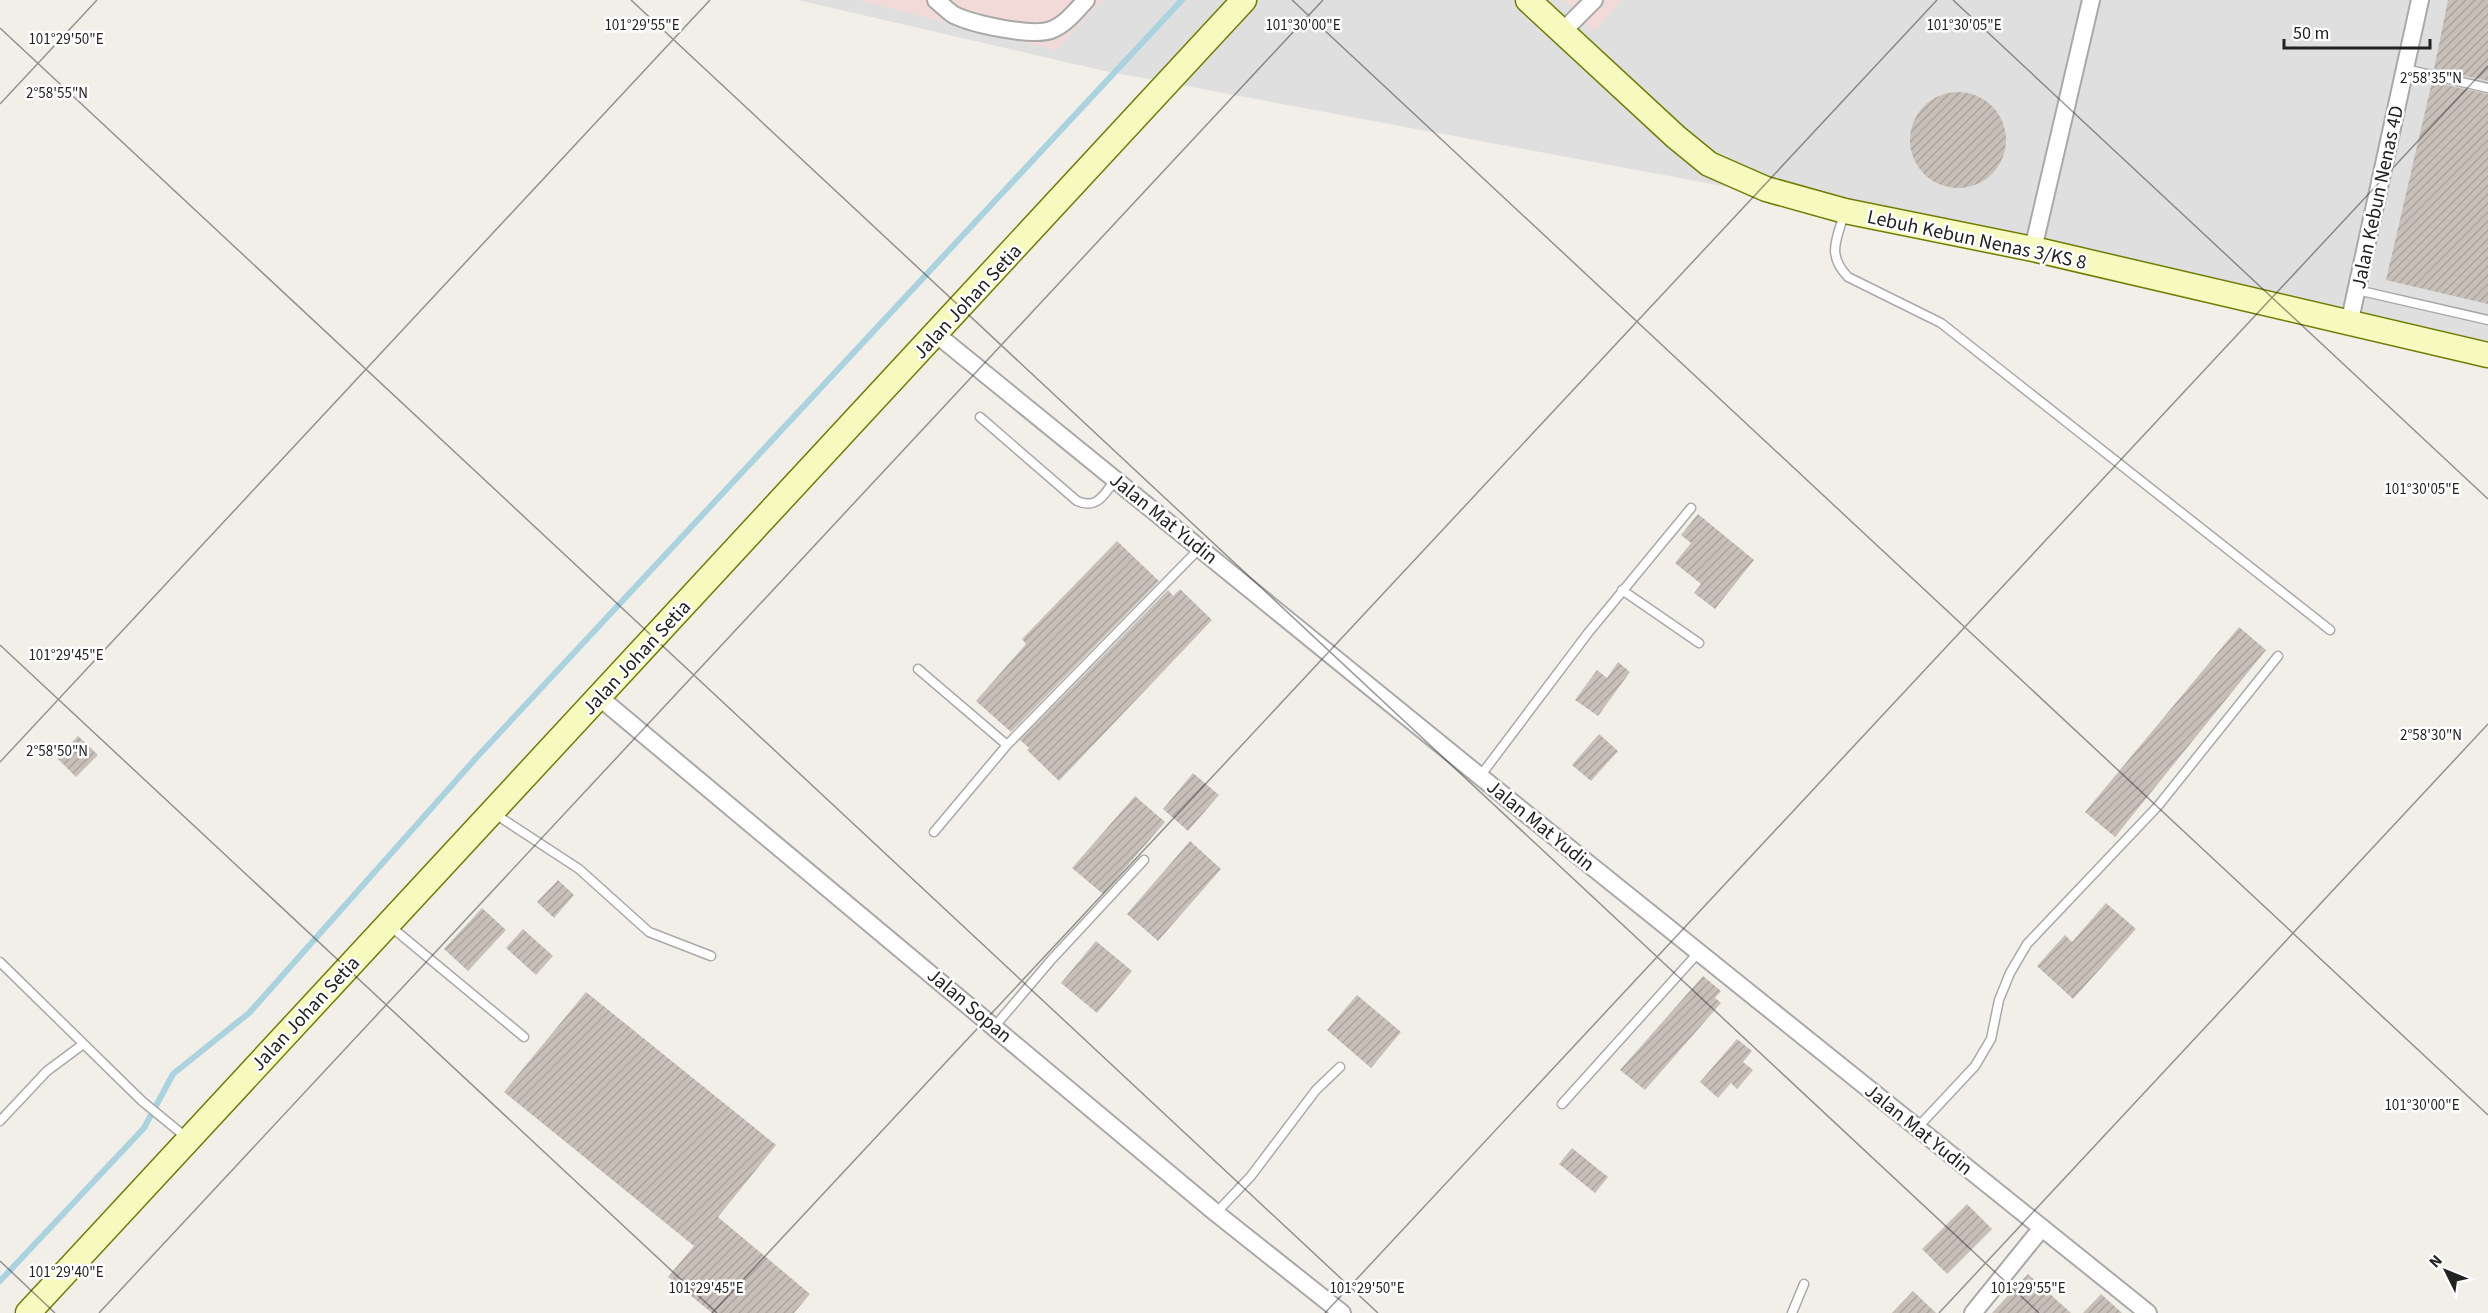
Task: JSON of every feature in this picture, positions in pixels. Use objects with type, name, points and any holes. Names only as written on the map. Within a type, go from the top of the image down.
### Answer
[{"type":"main road","name":"Jalan Johan Setia","points":[[28,1313],[1244,0]]},
{"type":"main road","name":"Lebuh Kebun Nenas 3/KS 8","points":[[1528,0],[1709,164],[1766,189],[1845,211],[2033,249],[2488,355]]},
{"type":"street","points":[[944,2],[955,15],[1019,33],[1035,33],[1063,24],[1086,0]]},
{"type":"street","points":[[1562,32],[1594,0]]},
{"type":"street","points":[[2033,249],[2091,0]]},
{"type":"street","name":"Jalan Kebun Nenas 4D","points":[[2349,324],[2420,0]]},
{"type":"street","name":"Jalan Mat Yudin","points":[[936,334],[1698,953],[2148,1313]]},
{"type":"street","name":"Jalan Sopan","points":[[599,697],[1216,1212],[1342,1313]]},
{"type":"street","points":[[1973,1313],[2041,1229]]},
{"type":"lane","points":[[2405,69],[2488,88]]},
{"type":"lane","points":[[1845,211],[1833,250],[1837,265],[1848,277],[1941,323],[2330,630]]},
{"type":"lane","points":[[2357,290],[2488,320]]},
{"type":"lane","points":[[980,417],[1077,501],[1085,504],[1097,502],[1116,479]]},
{"type":"lane","points":[[1481,775],[1622,590],[1692,508]]},
{"type":"lane","points":[[934,832],[1007,745],[1200,548]]},
{"type":"lane","points":[[1622,590],[1699,643]]},
{"type":"lane","points":[[1918,1127],[1975,1066],[1990,1039],[1999,1000],[2010,973],[2027,944],[2158,806],[2278,656]]},
{"type":"lane","points":[[918,669],[1007,745]]},
{"type":"lane","points":[[492,812],[579,869],[649,932],[711,956]]},
{"type":"lane","points":[[995,1026],[1052,959],[1144,860]]},
{"type":"lane","points":[[387,924],[524,1037]]},
{"type":"lane","points":[[1562,1104],[1698,953]]},
{"type":"lane","points":[[0,962],[82,1045],[142,1101],[188,1139]]},
{"type":"lane","points":[[0,1121],[47,1071],[82,1045]]},
{"type":"lane","points":[[1216,1212],[1251,1176],[1316,1090],[1341,1067]]},
{"type":"lane","points":[[1792,1313],[1804,1284]]},
{"type":"shaded area","points":[[798,0],[2488,0],[2488,341],[2130,262],[1100,70]]},
{"type":"shaded area","points":[[857,0],[1102,0],[1056,50]]},
{"type":"shaded area","points":[[1564,0],[1622,0],[1594,31]]},
{"type":"building","points":[[2448,0],[2488,0],[2488,81],[2434,69]]},
{"type":"building","points":[[2432,82],[2488,94],[2488,304],[2386,280]]},
{"type":"building","points":[[1958,92],[1976,96],[1992,106],[2002,122],[2006,140],[2002,158],[1992,174],[1976,184],[1958,188],[1940,184],[1924,174],[1914,158],[1910,140],[1914,122],[1924,106],[1940,96]]},
{"type":"building","points":[[1698,514],[1754,560],[1715,609],[1694,593],[1701,584],[1675,563],[1691,543],[1681,535]]},
{"type":"building","points":[[1117,541],[1159,581],[1011,732],[976,701],[1026,644],[1022,639]]},
{"type":"building","points":[[1180,589],[1212,620],[1059,781],[1027,750],[1029,748],[1020,740],[1168,590],[1173,596]]},
{"type":"building","points":[[2239,627],[2266,650],[2115,837],[2085,812]]},
{"type":"building","points":[[1618,662],[1630,672],[1598,716],[1575,700],[1597,670],[1607,678]]},
{"type":"building","points":[[1599,734],[1618,751],[1591,781],[1572,765]]},
{"type":"building","points":[[78,736],[98,755],[76,777],[57,758]]},
{"type":"building","points":[[1193,773],[1219,795],[1188,831],[1163,809]]},
{"type":"building","points":[[1135,796],[1165,822],[1103,894],[1072,868]]},
{"type":"building","points":[[1190,841],[1221,869],[1158,941],[1127,914]]},
{"type":"building","points":[[558,880],[574,895],[554,918],[537,902]]},
{"type":"building","points":[[2106,903],[2136,929],[2073,999],[2037,966],[2065,935],[2072,942]]},
{"type":"building","points":[[482,908],[506,930],[468,971],[444,949]]},
{"type":"building","points":[[523,929],[553,956],[536,975],[506,948]]},
{"type":"building","points":[[1096,941],[1132,971],[1097,1013],[1061,983]]},
{"type":"building","points":[[1703,976],[1721,991],[1715,998],[1721,1003],[1645,1090],[1620,1070]]},
{"type":"building","points":[[586,992],[776,1145],[718,1217],[810,1294],[794,1313],[712,1313],[668,1277],[694,1246],[504,1092]]},
{"type":"building","points":[[1357,995],[1401,1032],[1371,1068],[1327,1030]]},
{"type":"building","points":[[1737,1039],[1752,1051],[1743,1062],[1753,1070],[1737,1089],[1731,1083],[1718,1098],[1700,1082]]},
{"type":"building","points":[[1572,1148],[1608,1177],[1595,1193],[1559,1164]]},
{"type":"building","points":[[1967,1204],[1992,1229],[1947,1274],[1922,1249]]},
{"type":"building","points":[[2028,1274],[2071,1313],[1992,1313]]},
{"type":"building","points":[[1913,1291],[1936,1313],[1892,1313]]},
{"type":"building","points":[[2101,1294],[2122,1313],[2083,1313]]},
{"type":"waterway","points":[[0,1281],[144,1128],[173,1074],[249,1013],[477,757],[1182,0]]}]
